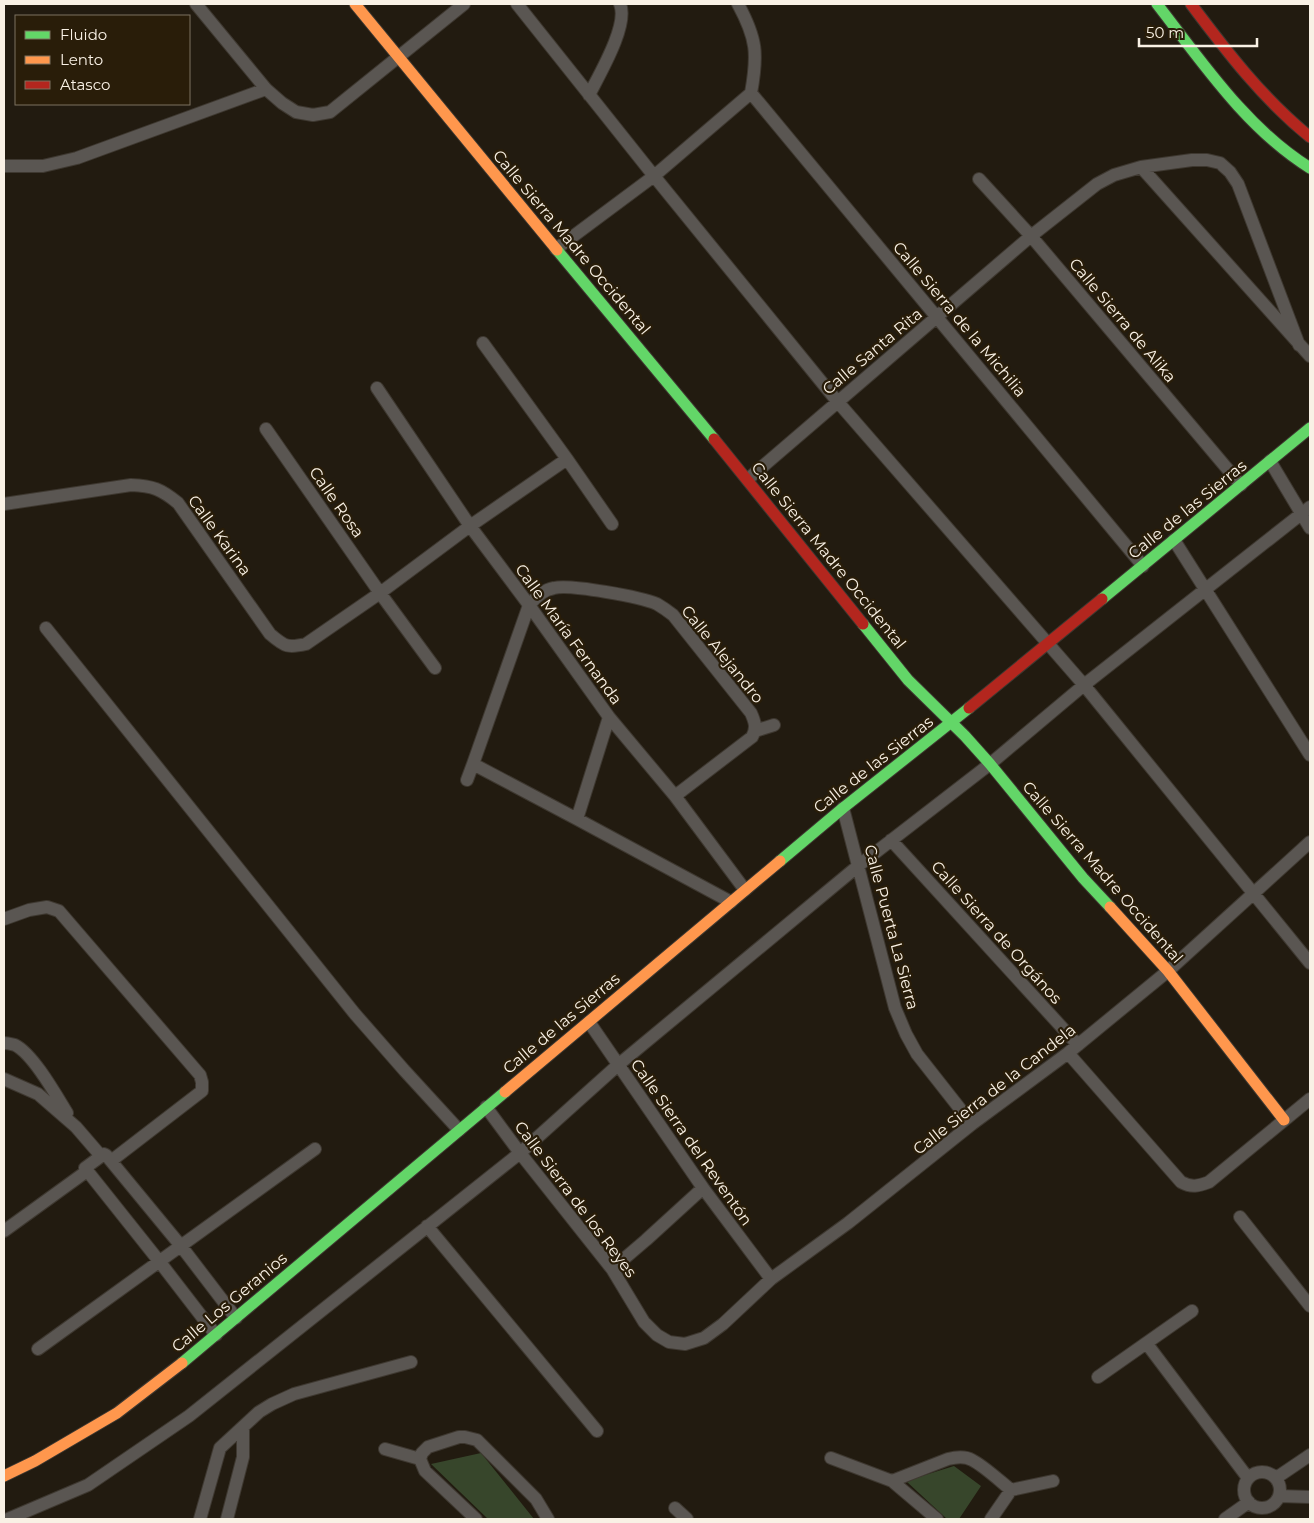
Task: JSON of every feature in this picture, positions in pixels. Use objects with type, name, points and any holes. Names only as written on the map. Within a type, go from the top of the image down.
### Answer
[{"type":"street","points":[[196,4],[266,89],[296,112],[313,115],[330,112],[464,4]]},
{"type":"street","name":"Calle Sierra Madre Occidental","points":[[355,4],[748,479],[908,680],[990,764],[1083,878],[1168,971],[1284,1120]]},
{"type":"street","points":[[517,4],[837,402],[1049,644],[1310,963]]},
{"type":"street","points":[[590,95],[615,42],[622,10],[620,4]]},
{"type":"street","points":[[556,249],[654,176],[751,93],[756,67],[755,44],[747,21],[738,4]]},
{"type":"street","points":[[1157,4],[1203,64],[1249,119],[1291,158],[1310,168]]},
{"type":"street","points":[[1191,4],[1244,73],[1293,124],[1310,137]]},
{"type":"street","points":[[4,166],[43,166],[76,158],[266,89]]},
{"type":"street","name":"Calle Sierra de la Michilia","points":[[751,93],[1143,566]]},
{"type":"street","name":"Calle Santa Rita","points":[[748,479],[1030,236],[1097,184],[1114,175],[1141,167],[1192,160],[1207,160],[1220,163],[1230,172],[1238,184],[1299,345]]},
{"type":"street","points":[[1141,167],[1310,356]]},
{"type":"street","name":"Calle Sierra de Alika","points":[[979,179],[1030,236],[1241,485]]},
{"type":"street","points":[[482,343],[612,524]]},
{"type":"street","name":"Calle María Fernanda","points":[[377,388],[470,526],[609,717],[674,796],[745,890]]},
{"type":"street","name":"Calle de las Sierras","points":[[459,1130],[843,808],[952,723],[1310,428]]},
{"type":"street","name":"Calle Rosa","points":[[266,429],[380,593],[435,668]]},
{"type":"street","points":[[380,593],[470,526],[567,459]]},
{"type":"street","points":[[1270,461],[1306,511],[1310,528]]},
{"type":"street","name":"Calle Karina","points":[[4,504],[131,485],[149,486],[164,491],[178,503],[270,634],[281,644],[293,647],[306,644],[380,593]]},
{"type":"street","points":[[8,1519],[88,1485],[189,1416],[520,1153],[618,1065],[858,866],[990,764],[1205,588],[1306,511]]},
{"type":"street","points":[[1174,540],[1310,754]]},
{"type":"street","name":"Calle Alejandro","points":[[529,605],[540,594],[553,588],[568,586],[641,599],[658,604],[673,615],[751,713],[756,731],[752,737],[674,796]]},
{"type":"street","points":[[467,780],[529,605]]},
{"type":"street","points":[[46,628],[355,1014],[459,1130]]},
{"type":"street","points":[[578,819],[609,717]]},
{"type":"street","points":[[756,731],[774,725]]},
{"type":"street","points":[[473,764],[731,902]]},
{"type":"street","name":"Calle Puerta La Sierra","points":[[843,808],[895,1008],[917,1054],[972,1124]]},
{"type":"street","name":"Calle Sierra de Orgános","points":[[891,840],[1073,1049],[1181,1182],[1190,1187],[1209,1182],[1284,1120]]},
{"type":"street","name":"Calle Sierra de la Candela","points":[[685,1344],[704,1338],[723,1324],[771,1279],[848,1223],[972,1124],[1073,1049],[1168,971],[1310,842]]},
{"type":"street","points":[[4,919],[30,910],[47,907],[59,911],[200,1075],[202,1091],[106,1158],[85,1168],[216,1335]]},
{"type":"street","name":"Calle Sierra del Reventón","points":[[589,1022],[703,1188],[771,1279]]},
{"type":"street","points":[[4,1043],[17,1046],[32,1060],[76,1127]]},
{"type":"street","points":[[4,1078],[38,1094],[76,1127],[106,1158],[181,1246],[236,1318]]},
{"type":"street","points":[[1284,1120],[1310,1099]]},
{"type":"street","name":"Calle Sierra de los Reyes","points":[[486,1107],[612,1269],[644,1322],[657,1335],[669,1342],[685,1344]]},
{"type":"street","name":"Calle Los Geranios","points":[[4,1476],[35,1462],[117,1413],[216,1335],[459,1130]]},
{"type":"street","points":[[38,1349],[315,1149]]},
{"type":"street","points":[[4,1231],[87,1171]]},
{"type":"street","points":[[612,1269],[703,1188]]},
{"type":"street","points":[[1240,1217],[1310,1305]]},
{"type":"street","points":[[427,1226],[597,1431]]},
{"type":"street","points":[[1098,1377],[1192,1311]]},
{"type":"street","points":[[1147,1344],[1248,1478]]},
{"type":"street","points":[[200,1519],[220,1448],[259,1412],[294,1394],[412,1362]]},
{"type":"street","points":[[227,1519],[243,1457],[243,1427]]},
{"type":"street","points":[[476,1519],[425,1471],[420,1459],[422,1452],[428,1447],[459,1437],[477,1440],[536,1499],[548,1519]]},
{"type":"street","points":[[386,1449],[420,1459]]},
{"type":"street","points":[[1276,1478],[1310,1455]]},
{"type":"street","points":[[892,1481],[948,1459],[964,1457],[972,1460],[1011,1490]]},
{"type":"street","points":[[831,1458],[892,1481],[937,1519]]},
{"type":"street","points":[[1258,1472],[1265,1472],[1276,1478],[1280,1490],[1279,1496],[1276,1501],[1265,1508],[1254,1506],[1245,1497],[1244,1489],[1248,1478],[1258,1472]]},
{"type":"street","points":[[991,1519],[1011,1490],[1053,1481]]},
{"type":"street","points":[[1279,1496],[1310,1497]]},
{"type":"street","points":[[1225,1519],[1249,1502]]},
{"type":"street","points":[[674,1508],[687,1519]]},
{"type":"green space","points":[[481,1453],[534,1519],[488,1519],[431,1464]]},
{"type":"green space","points":[[954,1466],[981,1486],[959,1519],[947,1519],[906,1481]]},
{"type":"traffic: fast","points":[[1157,4],[1209,71],[1246,114],[1287,152],[1310,168]]},
{"type":"traffic: fast","points":[[557,250],[714,439]]},
{"type":"traffic: fast","points":[[1102,599],[1310,428]]},
{"type":"traffic: fast","points":[[863,624],[908,680],[965,736],[990,764],[1083,878],[1110,907]]},
{"type":"traffic: fast","points":[[780,861],[843,808],[969,708]]},
{"type":"traffic: fast","points":[[182,1363],[505,1092]]},
{"type":"traffic: slow","points":[[355,4],[557,250]]},
{"type":"traffic: slow","points":[[505,1092],[780,861]]},
{"type":"traffic: slow","points":[[1110,907],[1168,971],[1284,1120]]},
{"type":"traffic: slow","points":[[4,1476],[35,1461],[117,1413],[182,1363]]},
{"type":"traffic: jam","points":[[1191,4],[1261,91],[1310,137]]},
{"type":"traffic: jam","points":[[714,439],[863,624]]},
{"type":"traffic: jam","points":[[969,708],[1102,599]]}]
